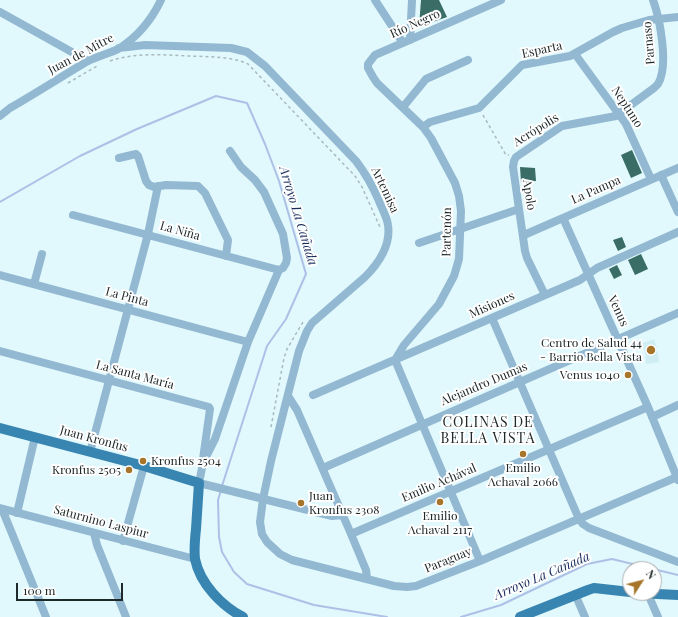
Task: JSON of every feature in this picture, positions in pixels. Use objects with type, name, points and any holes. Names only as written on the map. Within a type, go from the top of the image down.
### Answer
[{"type":"main road","name":"Juan Kronfus","points":[[0,428],[199,482]]},
{"type":"main road","points":[[199,482],[195,559],[204,579],[213,593],[223,604],[243,617]]},
{"type":"main road","points":[[520,617],[575,594],[594,588],[622,591]]},
{"type":"main road","points":[[662,595],[678,596]]},
{"type":"street","name":"Juan de Mitre","points":[[0,116],[10,108],[88,61],[119,48],[145,26],[162,0]]},
{"type":"street","points":[[375,0],[406,41]]},
{"type":"street","points":[[406,41],[412,0]]},
{"type":"street","name":"Río Negro","points":[[368,68],[370,60],[375,55],[501,0]]},
{"type":"street","name":"Parnaso","points":[[620,114],[654,88],[662,78],[663,56],[659,18],[653,0]]},
{"type":"street","points":[[0,12],[88,61]]},
{"type":"street","name":"Esparta","points":[[423,127],[430,122],[479,108],[522,65],[575,54],[612,32],[649,20],[678,17]]},
{"type":"street","name":"Artemisa","points":[[119,48],[145,45],[231,48],[247,52],[265,66],[356,161],[366,174],[373,187],[388,225],[385,248],[371,272],[317,318],[307,331],[299,351],[263,499]]},
{"type":"street","name":"Neptuno","points":[[575,54],[620,114],[630,130],[651,179]]},
{"type":"street","points":[[402,107],[426,80],[468,60]]},
{"type":"street","name":"Partenón","points":[[368,68],[377,83],[423,127],[455,183],[461,211],[459,259],[454,276],[440,304],[404,344],[395,360]]},
{"type":"street","name":"Acrópolis","points":[[514,160],[516,157],[562,126],[608,118],[620,114]]},
{"type":"street","points":[[199,482],[202,463],[215,439],[248,342],[279,270],[286,264],[287,258],[283,234],[264,192],[255,180],[241,167],[230,151]]},
{"type":"street","points":[[119,158],[136,154],[146,181],[154,187],[166,185],[198,186],[201,188],[205,193],[228,240],[226,256]]},
{"type":"street","name":"Apolo","points":[[514,160],[513,168],[527,258],[545,295]]},
{"type":"street","name":"La Pampa","points":[[524,235],[678,168]]},
{"type":"street","points":[[661,175],[678,212]]},
{"type":"street","points":[[90,452],[148,234],[158,186]]},
{"type":"street","points":[[419,243],[519,209]]},
{"type":"street","name":"La Niña","points":[[73,215],[279,270]]},
{"type":"street","name":"Venus","points":[[563,218],[648,407],[677,479]]},
{"type":"street","name":"Misiones","points":[[313,395],[580,280],[597,268],[678,232]]},
{"type":"street","points":[[34,284],[42,254]]},
{"type":"street","name":"La Pinta","points":[[0,275],[248,342]]},
{"type":"street","name":"Alejandro Dumas","points":[[323,468],[678,314]]},
{"type":"street","points":[[492,318],[579,519],[589,528],[678,562]]},
{"type":"street","name":"La Santa María","points":[[0,351],[209,407],[210,409],[202,463]]},
{"type":"street","points":[[395,360],[480,561]]},
{"type":"street","points":[[288,396],[297,410],[323,468],[366,570],[367,578]]},
{"type":"street","points":[[652,417],[678,406]]},
{"type":"street","name":"Emilio Achával","points":[[351,534],[648,407]]},
{"type":"street","points":[[16,513],[35,438]]},
{"type":"street","points":[[123,540],[144,466]]},
{"type":"street","name":"Paraguay","points":[[263,499],[260,528],[267,542],[280,554],[292,560],[394,586],[407,587],[416,586],[480,561],[677,479]]},
{"type":"street","name":"Juan Kronfus","points":[[199,482],[332,516],[343,515]]},
{"type":"street","points":[[1,509],[46,617]]},
{"type":"street","name":"Saturnino Laspiur","points":[[1,509],[195,559]]},
{"type":"street","points":[[94,533],[97,545],[126,617]]},
{"type":"street","points":[[575,594],[586,617]]},
{"type":"street","points":[[651,601],[658,617]]},
{"type":"path","points":[[106,62],[128,56],[145,54],[230,58],[248,64],[355,176],[362,187],[380,226],[380,232]]},
{"type":"path","points":[[68,83],[101,64]]},
{"type":"path","points":[[479,108],[506,156],[510,155],[514,160]]},
{"type":"path","points":[[271,428],[287,349],[305,319]]},
{"type":"shaded area","name":"Centro de Salud 44 - Barrio Bella Vista","points":[[654,339],[659,362],[646,364],[645,352],[641,344]]},
{"type":"building","points":[[421,0],[439,0],[447,17],[419,27]]},
{"type":"building","points":[[632,150],[642,173],[631,178],[621,155]]},
{"type":"building","points":[[520,167],[535,168],[536,181],[521,182]]},
{"type":"building","points":[[622,237],[626,247],[618,251],[613,240]]},
{"type":"building","points":[[641,254],[648,269],[635,275],[628,260]]},
{"type":"building","points":[[617,265],[622,275],[614,279],[609,269]]},
{"type":"waterway","name":"Arroyo La Cañada","points":[[0,202],[80,156],[137,129],[216,96],[247,103],[279,181],[306,274],[286,319],[267,346],[222,486]]},
{"type":"waterway","name":"Arroyo La Cañada","points":[[221,490],[218,500],[219,537],[222,552],[234,572],[247,584],[314,605],[387,617]]},
{"type":"waterway","name":"Arroyo La Cañada","points":[[461,617],[501,605],[587,564],[612,559],[678,575]]},
{"type":"place","name":"Centro de Salud 44 - Barrio Bella Vista","points":[[651,350]]},
{"type":"place","name":"Venus 1040","points":[[628,375]]},
{"type":"place","name":"Emilio Achaval 2066","points":[[523,454]]},
{"type":"place","name":"Kronfus 2504","points":[[143,461]]},
{"type":"place","name":"Kronfus 2505","points":[[129,470]]},
{"type":"place","name":"Emilio Achaval 2117","points":[[440,502]]},
{"type":"place","name":"Juan Kronfus 2308","points":[[301,503]]},
{"type":"district","name":"COLINAS DE BELLA VISTA","points":[[488,432]]}]
